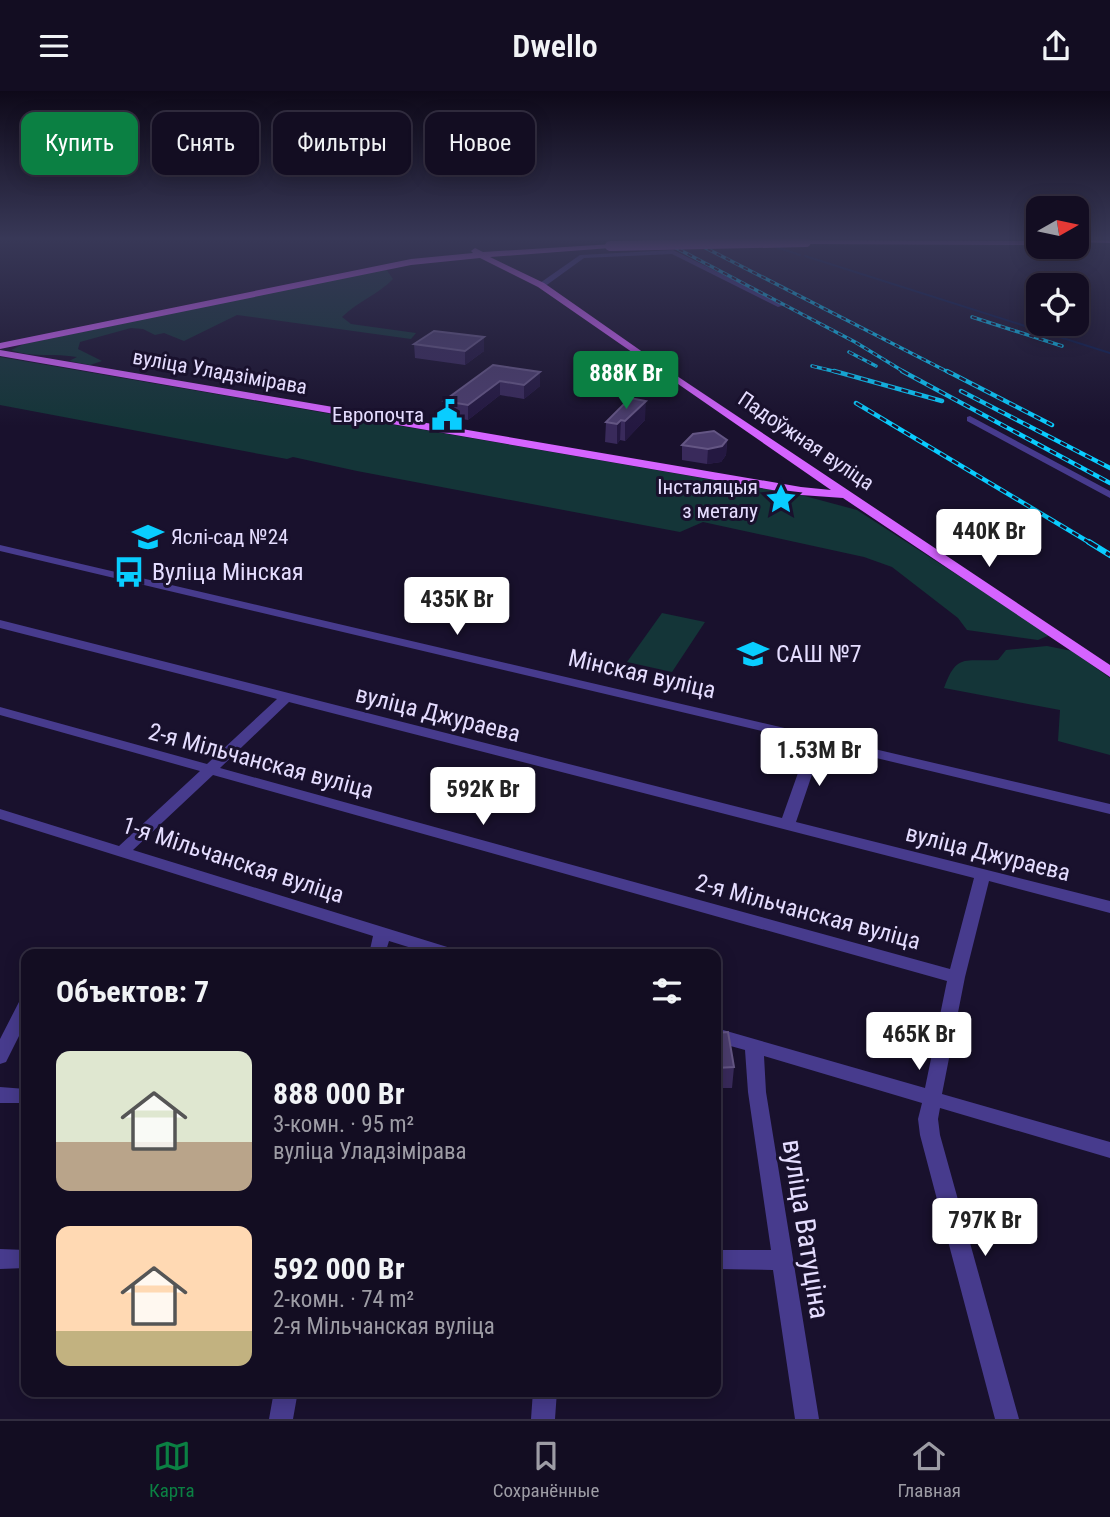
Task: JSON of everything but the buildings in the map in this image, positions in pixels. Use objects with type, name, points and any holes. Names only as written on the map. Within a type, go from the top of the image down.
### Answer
[{"type":"main road","points":[[1,347],[198,302]]},
{"type":"main road","points":[[1,347],[222,302]]},
{"type":"main road","name":"Падоўжная вуліца","points":[[566,302],[1110,672]]},
{"type":"main road","name":"вуліца Уладзімірава","points":[[1,347],[801,491],[848,495]]},
{"type":"street","points":[[773,302],[781,306]]},
{"type":"street","points":[[970,419],[1110,495]]},
{"type":"street","name":"Мінская вуліца","points":[[0,548],[1110,809]]},
{"type":"street","name":"вуліца Джураева","points":[[0,624],[285,699],[1110,907]]},
{"type":"street","points":[[124,851],[285,699]]},
{"type":"street","name":"2-я Мільчанская вуліца","points":[[0,711],[956,977]]},
{"type":"street","points":[[787,825],[817,739]]},
{"type":"street","name":"1-я Мільчанская вуліца","points":[[0,814],[435,949]]},
{"type":"street","points":[[982,876],[956,977],[928,1119],[930,1135],[1007,1419]]},
{"type":"street","points":[[378,949],[383,933]]},
{"type":"street","points":[[0,1057],[21,1015]]},
{"type":"street","points":[[721,1037],[1110,1150]]},
{"type":"street","name":"вуліца Ватуціна","points":[[754,1047],[757,1092],[807,1419]]},
{"type":"street","points":[[0,1095],[21,1095]]},
{"type":"street","points":[[0,1259],[21,1259]]},
{"type":"street","points":[[721,1260],[782,1260]]},
{"type":"street","points":[[281,1419],[285,1397]]},
{"type":"street","points":[[543,1419],[545,1397]]},
{"type":"green space","points":[[227,302],[361,302],[342,317],[351,324],[416,333],[411,339],[237,315],[184,341],[164,333],[155,335],[143,329],[131,328],[80,342],[78,349],[102,361],[90,365],[69,361],[77,357],[28,354],[11,350],[24,344]]},
{"type":"green space","points":[[0,357],[801,495],[857,510],[1050,635],[1038,640],[967,630],[958,618],[892,567],[864,557],[703,522],[680,532],[293,457],[287,459],[0,405]]},
{"type":"green space","points":[[662,613],[705,622],[672,672],[627,662]]},
{"type":"green space","points":[[1047,646],[1072,651],[1110,678],[1110,755],[1058,741],[1060,710],[944,688],[953,669],[964,661],[998,660],[1006,650]]},
{"type":"waterway","points":[[950,302],[1110,353]]},
{"type":"railway","points":[[779,302],[855,342],[906,373]]},
{"type":"railway","points":[[811,302],[950,373]]},
{"type":"railway","points":[[972,317],[1062,346]]},
{"type":"railway","points":[[849,352],[876,366]]},
{"type":"railway","points":[[812,366],[841,373]]},
{"type":"railway","points":[[834,371],[942,401]]},
{"type":"railway","points":[[902,371],[1110,483]]},
{"type":"railway","points":[[947,371],[1052,425]]},
{"type":"railway","points":[[961,391],[1110,468]]},
{"type":"railway","points":[[856,403],[1092,544]]},
{"type":"railway","points":[[1089,542],[1110,555]]},
{"type":"place","name":"Европочта","points":[[447,415]]},
{"type":"place","name":"Інсталяцыя з металу","points":[[781,499]]},
{"type":"place","name":"Яслі-сад №24","points":[[148,537]]},
{"type":"place","name":"Вуліца Мінская","points":[[129,572]]},
{"type":"place","name":"САШ №7","points":[[753,654]]}]
